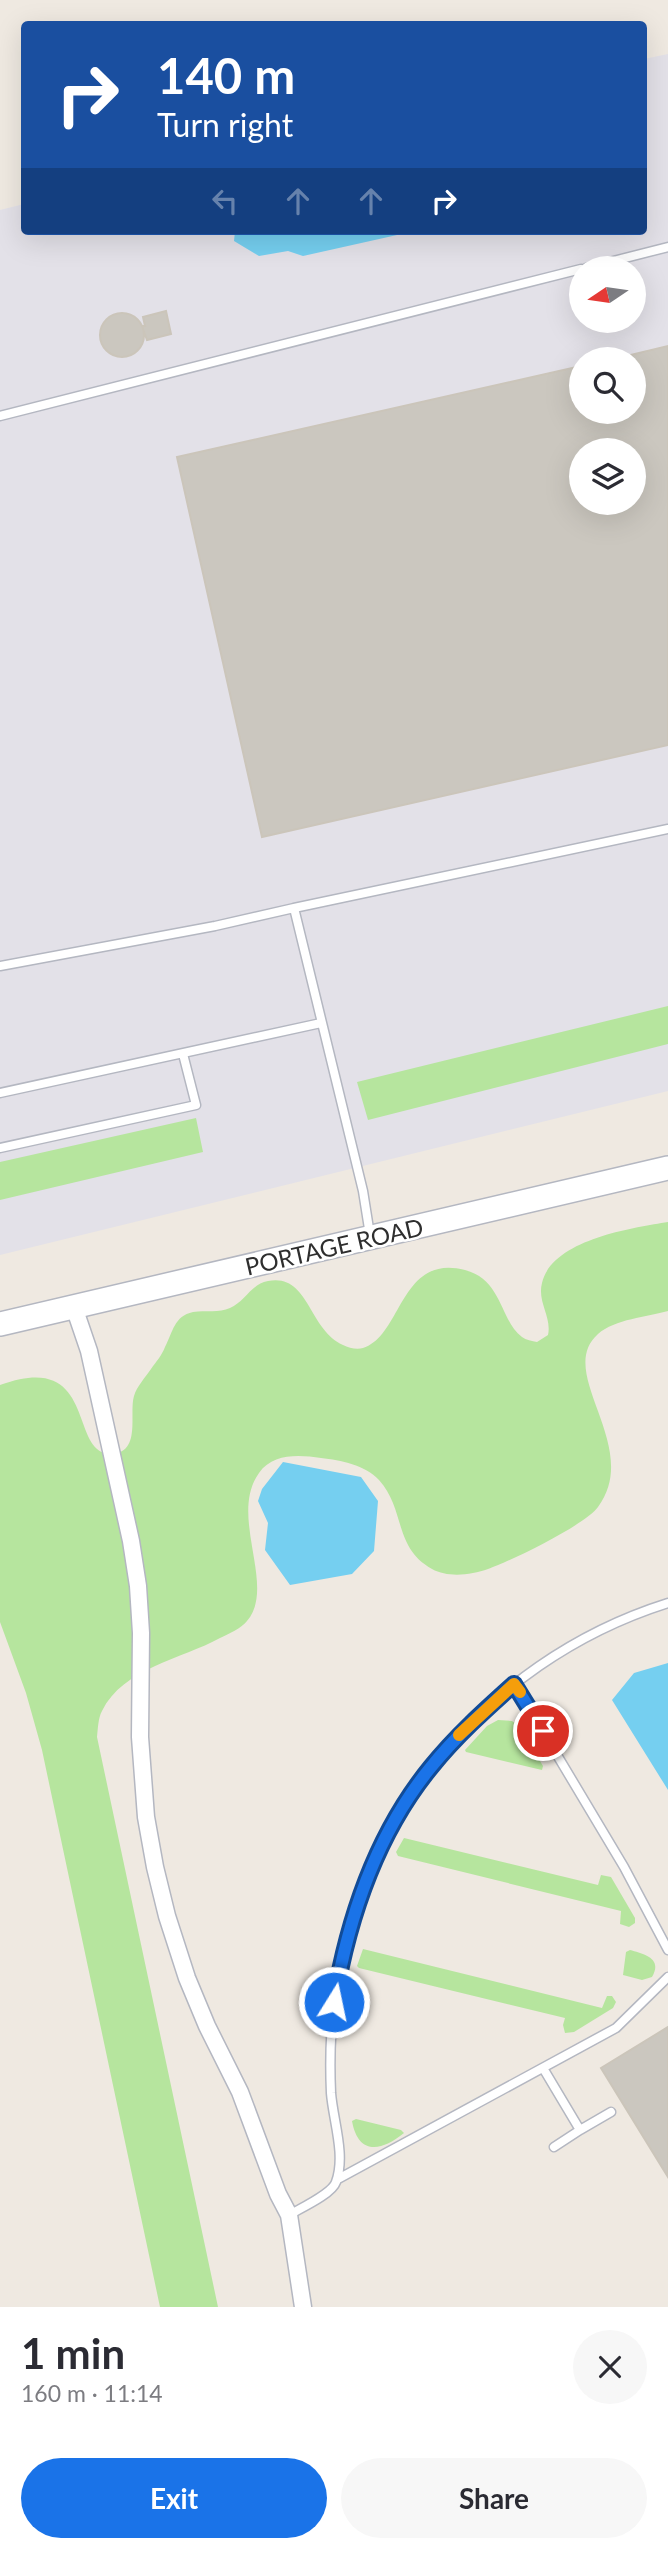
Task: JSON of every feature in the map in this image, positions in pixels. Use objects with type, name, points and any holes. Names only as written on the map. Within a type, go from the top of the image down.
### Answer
[{"type":"main road","name":"PORTAGE ROAD","points":[[0,1324],[668,1168]]},
{"type":"street","points":[[74,1307],[89,1350],[131,1541],[138,1586],[141,1633],[140,1737],[146,1817],[158,1879],[187,1978],[240,2092],[278,2194],[289,2215],[303,2307]]},
{"type":"lane","points":[[633,256],[668,247]]},
{"type":"lane","points":[[0,416],[569,272]]},
{"type":"lane","points":[[0,966],[215,926],[668,829]]},
{"type":"lane","points":[[294,908],[363,1191],[371,1238]]},
{"type":"lane","points":[[0,1093],[321,1023]]},
{"type":"lane","points":[[0,1148],[196,1105],[183,1054]]},
{"type":"lane","points":[[289,2215],[334,2188],[338,2179],[339,2157],[331,2081],[332,2023],[340,1965],[363,1889],[381,1846],[429,1769],[452,1743],[524,1675],[580,1641],[668,1603]]},
{"type":"lane","points":[[514,1684],[624,1867],[668,1950]]},
{"type":"lane","points":[[338,2179],[616,2028],[668,1977]]},
{"type":"lane","points":[[543,2068],[580,2130]]},
{"type":"lane","points":[[554,2147],[611,2112]]},
{"type":"shaded area","points":[[668,54],[668,1091],[0,1255],[0,210],[21,205],[21,235],[647,235],[647,58]]},
{"type":"green space","points":[[668,1006],[668,1044],[368,1120],[357,1082]]},
{"type":"green space","points":[[196,1118],[203,1152],[0,1200],[0,1162]]},
{"type":"green space","points":[[668,1222],[668,1311],[613,1325],[598,1334],[587,1350],[586,1369],[611,1460],[609,1484],[598,1507],[590,1515],[547,1542],[499,1565],[467,1574],[445,1574],[432,1569],[411,1550],[393,1503],[373,1475],[360,1467],[337,1460],[304,1456],[279,1459],[265,1466],[251,1490],[249,1529],[257,1589],[255,1606],[247,1621],[227,1635],[155,1666],[124,1684],[112,1696],[101,1714],[97,1737],[218,2307],[160,2307],[42,1750],[26,1693],[0,1622],[0,1385],[32,1377],[54,1381],[69,1393],[91,1442],[101,1452],[117,1453],[129,1444],[137,1389],[162,1353],[175,1325],[187,1314],[226,1310],[262,1283],[282,1281],[292,1285],[301,1294],[331,1337],[345,1346],[361,1349],[376,1341],[414,1284],[427,1273],[444,1268],[465,1270],[487,1282],[515,1330],[524,1338],[537,1342],[548,1335],[549,1328],[541,1297],[542,1283],[549,1268],[561,1256],[595,1239]]},
{"type":"green space","points":[[498,1720],[512,1721],[519,1726],[543,1766],[542,1770],[466,1752],[487,1726]]},
{"type":"green space","points":[[404,1838],[598,1885],[601,1875],[611,1877],[635,1918],[635,1923],[629,1927],[620,1924],[621,1911],[398,1856],[396,1852]]},
{"type":"green space","points":[[363,1949],[602,2008],[607,1996],[612,1996],[616,2002],[613,2008],[574,2032],[565,2033],[565,2018],[359,1968],[357,1966]]},
{"type":"green space","points":[[630,1950],[646,1955],[654,1961],[655,1971],[652,1977],[642,1980],[623,1975],[626,1952]]},
{"type":"green space","points":[[356,2119],[404,2133],[379,2147],[365,2145],[355,2132],[352,2121]]},
{"type":"water","points":[[235,235],[397,235],[303,256],[288,251],[259,256],[234,241]]},
{"type":"water","points":[[283,1462],[361,1477],[378,1501],[374,1551],[352,1574],[290,1585],[265,1550],[268,1523],[258,1501],[262,1489]]},
{"type":"water","points":[[668,1663],[668,1790],[612,1700],[634,1673]]},
{"type":"building","points":[[166,311],[171,334],[147,340],[142,326],[145,326],[143,317]]},
{"type":"building","points":[[122,313],[138,319],[144,335],[138,351],[122,357],[106,351],[100,335],[106,319]]},
{"type":"building","points":[[668,346],[668,745],[262,837],[177,457],[569,369],[569,424],[646,424],[646,351]]},
{"type":"building","points":[[668,2027],[668,2177],[601,2068]]},
{"type":"slow traffic","points":[[459,1735],[514,1684],[520,1692]]},
{"type":"route","points":[[334,2002],[340,1965],[363,1889],[381,1846],[429,1769],[452,1743],[514,1684],[543,1731]]}]
